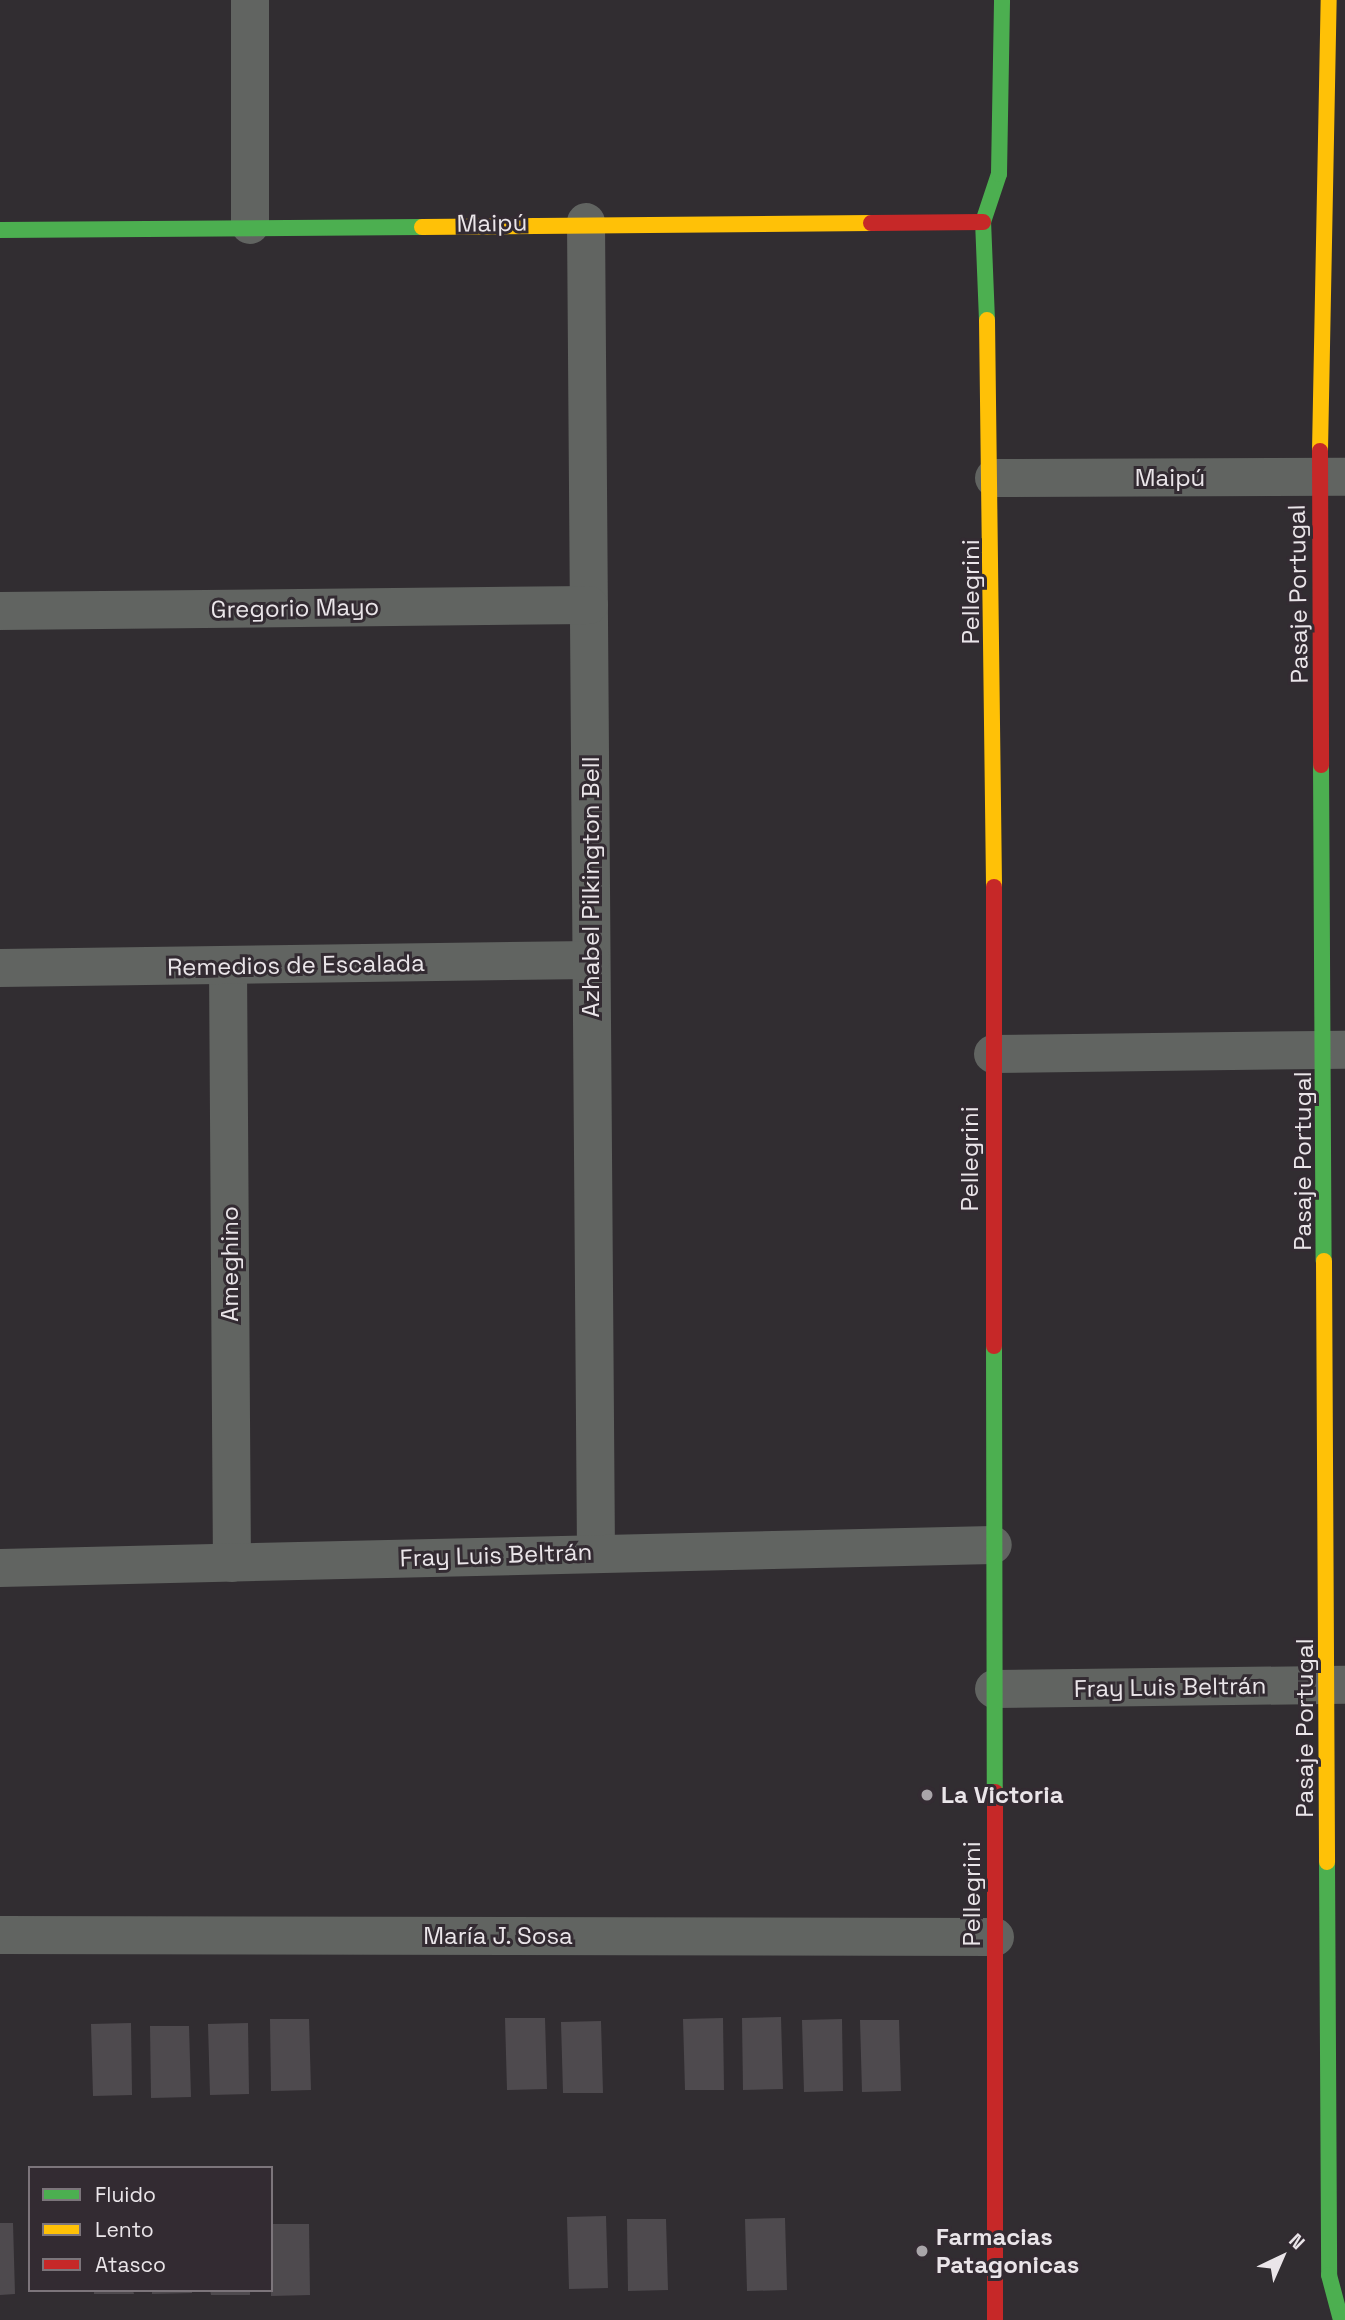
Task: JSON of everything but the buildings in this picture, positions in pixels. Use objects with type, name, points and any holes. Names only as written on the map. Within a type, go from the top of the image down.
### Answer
[{"type":"street","points":[[250,0],[250,225]]},
{"type":"street","name":"Pellegrini","points":[[995,2320],[994,478],[983,222],[999,174],[1002,0]]},
{"type":"street","name":"Pasaje Portugal","points":[[1329,0],[1337,1685],[1329,2275],[1341,2320]]},
{"type":"street","name":"Maipú","points":[[0,230],[586,222],[983,222]]},
{"type":"street","name":"Azhabel Pilkington Bell","points":[[586,222],[596,1552]]},
{"type":"street","name":"Maipú","points":[[994,478],[1332,477]]},
{"type":"street","name":"Gregorio Mayo","points":[[0,611],[589,605]]},
{"type":"street","name":"Remedios de Escalada","points":[[0,968],[592,960]]},
{"type":"street","name":"Ameghino","points":[[228,965],[232,1563]]},
{"type":"street","points":[[993,1054],[1335,1050]]},
{"type":"street","name":"Fray Luis Beltrán","points":[[0,1568],[596,1552],[993,1545]]},
{"type":"street","name":"Fray Luis Beltrán","points":[[994,1689],[1337,1685]]},
{"type":"street","name":"María J. Sosa","points":[[0,1935],[995,1937]]},
{"type":"traffic: fast","points":[[987,320],[983,222],[999,174],[1002,0]]},
{"type":"traffic: fast","points":[[0,230],[422,227]]},
{"type":"traffic: fast","points":[[1321,765],[1324,1261]]},
{"type":"traffic: fast","points":[[994,1346],[995,1792]]},
{"type":"traffic: fast","points":[[1327,1862],[1329,2275],[1341,2320]]},
{"type":"traffic: slow","points":[[1320,451],[1329,0]]},
{"type":"traffic: slow","points":[[422,227],[871,223]]},
{"type":"traffic: slow","points":[[987,320],[994,887]]},
{"type":"traffic: slow","points":[[1324,1261],[1327,1862]]},
{"type":"traffic: jam","points":[[871,223],[983,222]]},
{"type":"traffic: jam","points":[[1320,451],[1321,765]]},
{"type":"traffic: jam","points":[[994,887],[994,1346]]},
{"type":"traffic: jam","points":[[995,1792],[995,2320]]},
{"type":"place","name":"La Victoria","points":[[927,1795]]},
{"type":"place","name":"Farmacias Patagonicas","points":[[922,2251]]}]
